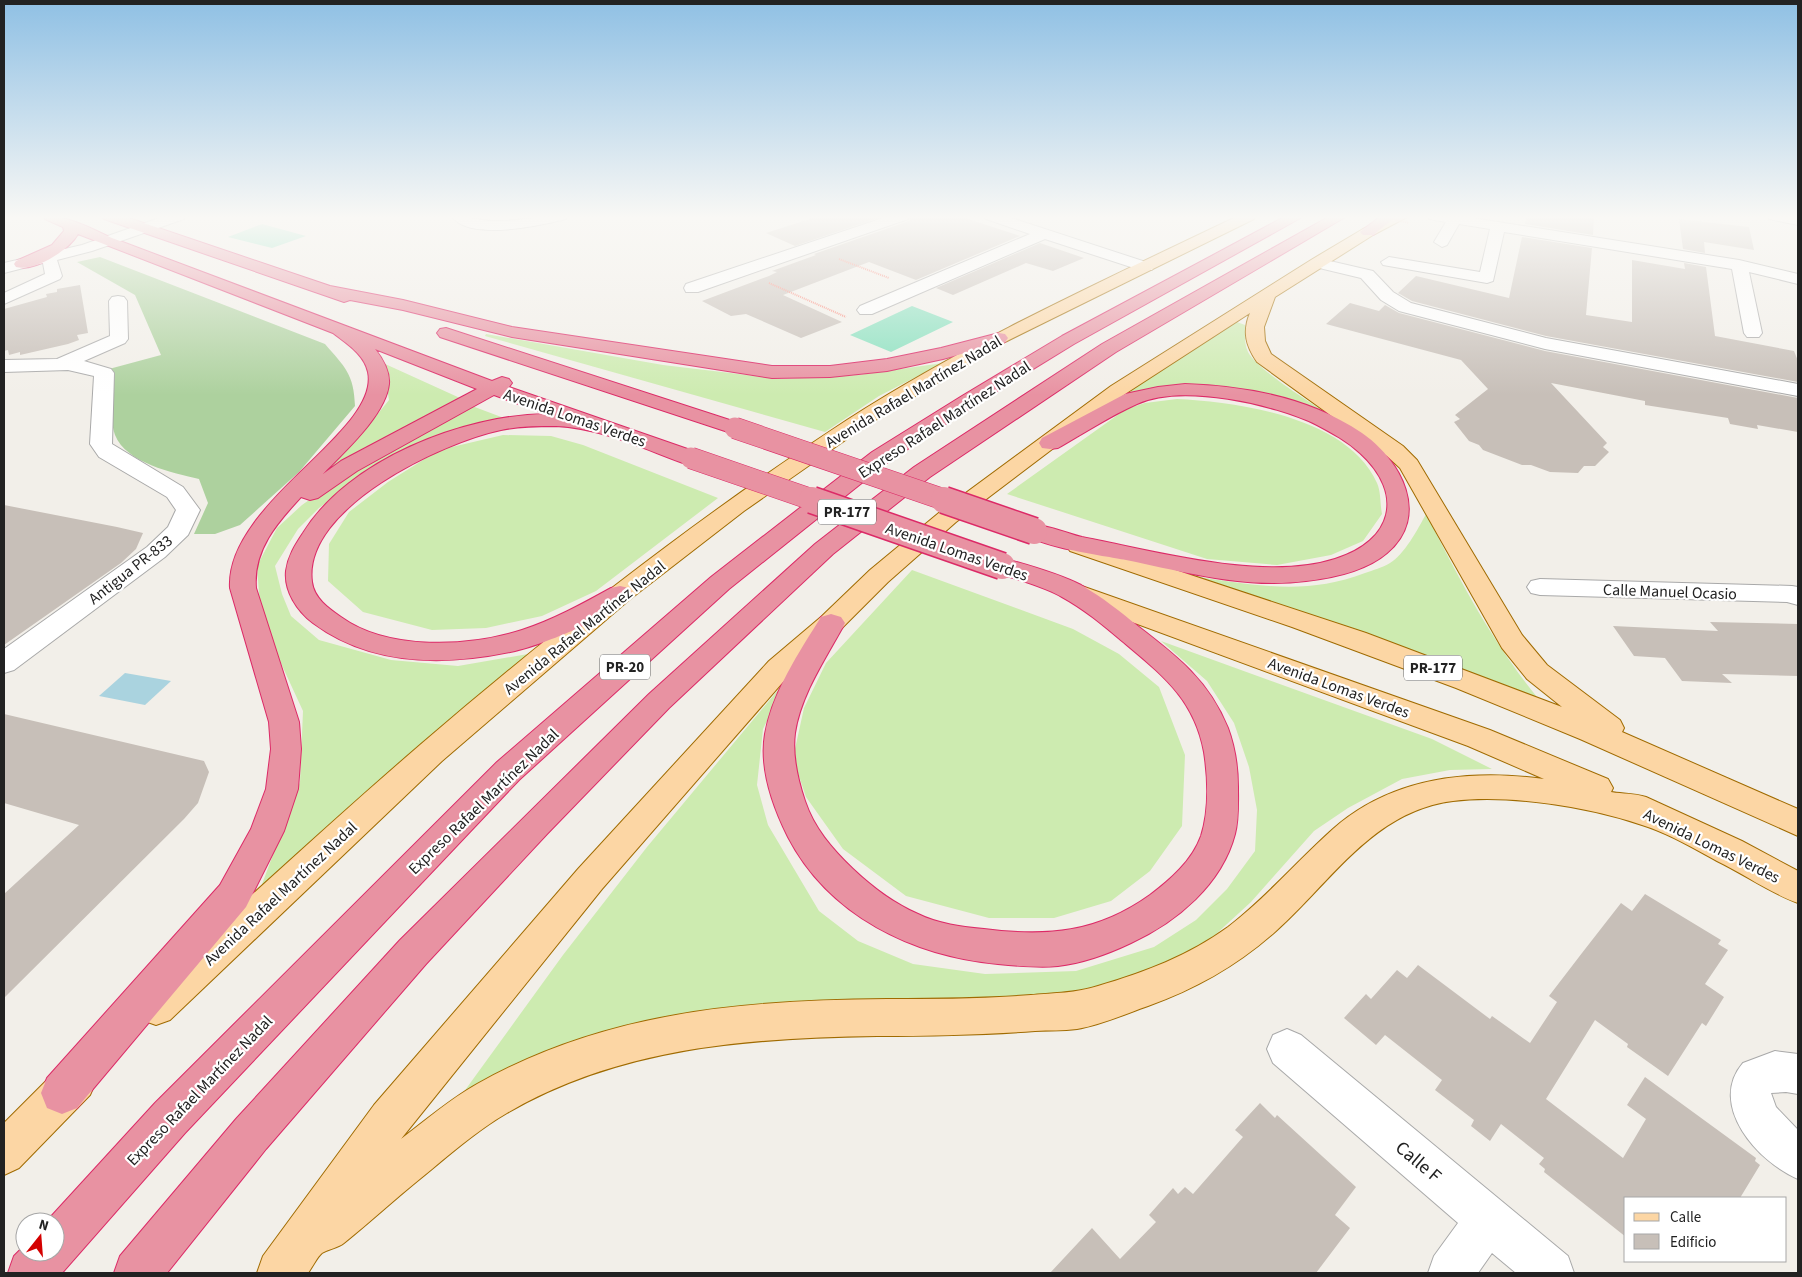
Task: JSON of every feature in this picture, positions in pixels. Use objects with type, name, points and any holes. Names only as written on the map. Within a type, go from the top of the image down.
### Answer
[{"type":"highway","name":"Avenida Lomas Verdes","points":[[198,276],[493,388],[1070,590]]},
{"type":"highway","name":"PR-177","points":[[282,276],[536,364],[735,428],[1046,535]]},
{"type":"highway","name":"Expreso Rafael Martínez Nadal","points":[[65,1235],[170,1118],[508,771],[720,584],[880,456],[1068,340],[1187,276]]},
{"type":"highway","name":"Expreso Rafael Martínez Nadal","points":[[137,1273],[251,1134],[413,952],[534,826],[659,701],[824,549],[922,472],[1109,348],[1236,276]]},
{"type":"highway","points":[[327,291],[403,305],[512,332],[772,372],[814,373],[873,369],[905,363],[999,338]]},
{"type":"highway","points":[[62,1093],[233,896],[267,831],[282,789],[286,749],[284,722],[243,588],[242,573],[249,552],[262,530],[297,488],[355,429],[375,397],[379,379],[375,364],[362,346],[340,330]]},
{"type":"highway","points":[[262,530],[349,466],[536,364]]},
{"type":"highway","points":[[1046,535],[1229,571],[1284,574],[1325,570],[1359,559],[1381,545],[1395,525],[1397,499],[1388,471],[1376,456],[1344,430],[1302,412],[1251,397],[1226,392],[1175,390],[1132,398],[1050,443]]},
{"type":"highway","points":[[593,423],[541,420],[500,424],[443,441],[413,456],[352,493],[314,531],[299,569],[300,587],[315,611],[332,626],[349,635],[377,644],[420,651],[483,647],[523,639],[568,623],[620,594]]},
{"type":"highway","points":[[832,623],[798,684],[785,714],[778,747],[782,775],[791,810],[806,839],[824,862],[847,886],[874,909],[903,926],[947,941],[1014,949],[1061,949],[1115,934],[1176,898],[1210,854],[1217,837],[1222,810],[1221,753],[1203,707],[1188,683],[1120,626],[1070,590]]},
{"type":"highway","points":[[31,1273],[41,1262]]},
{"type":"main road","name":"Avenida Rafael Martínez Nadal","points":[[4,1153],[62,1093],[431,754],[620,594],[736,506],[849,428],[999,338],[1128,276]]},
{"type":"main road","points":[[287,1264],[389,1120],[590,879],[779,668],[832,623],[879,576],[948,517],[1050,443],[1118,390],[1298,276]]},
{"type":"main road","points":[[1268,296],[1253,330],[1257,349],[1264,358],[1394,451],[1409,465],[1512,641],[1536,672],[1644,754]]},
{"type":"main road","name":"PR-177","points":[[1046,535],[1265,608],[1521,702],[1644,754],[1798,823]]},
{"type":"main road","name":"Avenida Lomas Verdes","points":[[1070,590],[1479,738],[1587,784],[1730,851],[1798,888]]},
{"type":"main road","points":[[287,1264],[406,1161],[487,1101],[527,1079],[579,1057],[653,1035],[702,1027],[798,1018],[1007,1016],[1078,1010],[1130,994],[1182,975],[1230,945],[1285,900],[1348,834],[1386,809],[1425,795],[1457,788],[1509,787],[1550,790],[1651,814]]},
{"type":"street","points":[[4,299],[54,276]]},
{"type":"street","points":[[692,288],[727,276]]},
{"type":"street","points":[[866,310],[945,276]]},
{"type":"street","points":[[1363,276],[1373,280],[1396,302],[1414,310],[1545,343],[1798,390]]},
{"type":"street","points":[[1476,276],[1487,278],[1487,276]]},
{"type":"street","points":[[1741,276],[1753,333]]},
{"type":"street","points":[[1795,278],[1798,297]]},
{"type":"street","points":[[60,364],[119,339],[118,301]]},
{"type":"street","name":"Antigua PR-833","points":[[4,366],[60,364],[92,367],[104,373],[101,444],[107,452],[175,492],[188,510],[179,530],[156,552],[4,663]]},
{"type":"street","name":"Calle Manuel Ocasio","points":[[1540,587],[1783,594],[1798,597]]},
{"type":"street","name":"Calle F","points":[[1287,1049],[1550,1273]]},
{"type":"street","points":[[1798,1074],[1784,1070],[1769,1070],[1757,1076],[1750,1085],[1750,1099],[1756,1115],[1768,1132],[1798,1157]]},
{"type":"street","points":[[1451,1273],[1487,1220]]},
{"type":"path","points":[[751,276],[848,318]]},
{"type":"path","points":[[883,276],[916,288]]},
{"type":"green space","points":[[101,276],[148,276],[325,344],[338,359],[350,378],[353,386],[355,406],[299,472],[240,525],[215,534],[194,534],[208,503],[199,479],[176,474],[140,460],[121,445],[115,435],[112,420],[109,369],[161,355],[135,295]]},
{"type":"green space","points":[[912,306],[953,322],[891,352],[850,335]]},
{"type":"green space","points":[[1237,322],[1245,325],[1246,346],[1254,360],[1276,379],[1339,421],[1270,398],[1131,393],[1131,389]]},
{"type":"green space","points":[[486,334],[663,365],[781,379],[858,375],[943,363],[879,396],[825,432],[485,336]]},
{"type":"green space","points":[[383,363],[460,398],[318,478],[359,437],[389,400]]},
{"type":"green space","points":[[1177,399],[1231,404],[1260,410],[1290,418],[1318,429],[1342,443],[1363,461],[1377,483],[1382,514],[1363,541],[1331,555],[1277,565],[1207,559],[1007,494],[1126,409],[1145,403]]},
{"type":"green space","points":[[472,406],[504,418],[461,428],[421,442],[347,487],[319,508],[298,529],[275,566],[282,594],[291,616],[319,640],[391,660],[458,666],[528,654],[387,776],[258,895],[300,782],[303,711],[267,633],[260,606],[257,566],[277,528],[302,505],[333,483]]},
{"type":"green space","points":[[503,435],[551,436],[583,445],[718,498],[596,591],[542,616],[486,628],[432,630],[363,612],[328,581],[329,544],[349,512],[388,482],[439,450]]},
{"type":"green space","points":[[1426,514],[1490,631],[1537,697],[1199,577],[1283,587],[1323,584],[1344,580],[1381,568],[1395,559],[1410,541]]},
{"type":"green space","points":[[912,570],[1073,629],[1119,654],[1159,687],[1185,755],[1182,826],[1150,871],[1111,901],[1054,918],[989,918],[906,896],[843,849],[806,797],[793,758],[804,708],[826,663]]},
{"type":"green space","points":[[1161,641],[1432,739],[1492,769],[1450,770],[1402,779],[1348,808],[1314,831],[1251,902],[1215,935],[1161,973],[1078,998],[826,1007],[463,1093],[563,955],[647,847],[788,678],[763,729],[757,785],[768,825],[819,911],[858,941],[913,964],[985,974],[1076,971],[1154,947],[1196,920],[1227,889],[1255,851],[1257,810],[1249,767],[1234,723],[1207,681]]},
{"type":"water","points":[[125,673],[171,681],[145,705],[99,696]]},
{"type":"building","points":[[769,276],[834,276],[783,295],[842,322],[801,338],[746,314],[731,316],[702,301]]},
{"type":"building","points":[[904,276],[926,276],[916,280]]},
{"type":"building","points":[[965,276],[997,276],[953,295],[936,288]]},
{"type":"building","points":[[1416,276],[1509,298],[1514,276],[1590,276],[1586,315],[1632,322],[1632,276],[1707,276],[1715,336],[1794,351],[1798,361],[1798,382],[1546,336],[1412,301],[1398,293]]},
{"type":"building","points":[[80,285],[88,333],[77,335],[79,340],[68,344],[20,355],[20,352],[9,355],[8,350],[4,351],[4,309],[47,297],[46,294],[57,292],[57,289]]},
{"type":"building","points":[[1350,303],[1379,311],[1385,305],[1399,313],[1545,351],[1798,398],[1798,432],[1757,425],[1758,429],[1730,424],[1728,418],[1645,405],[1645,401],[1551,383],[1607,443],[1603,447],[1609,452],[1595,466],[1584,466],[1578,473],[1550,472],[1531,465],[1522,465],[1483,450],[1479,445],[1469,441],[1454,422],[1460,419],[1455,415],[1488,389],[1461,360],[1326,324]]},
{"type":"building","points":[[4,505],[143,533],[136,549],[121,563],[4,645]]},
{"type":"building","points":[[1710,622],[1798,624],[1798,676],[1722,674],[1732,683],[1682,681],[1665,658],[1634,656],[1613,626],[1718,631]]},
{"type":"building","points":[[4,714],[204,761],[209,772],[198,803],[184,819],[4,998],[4,894],[79,825],[4,803]]},
{"type":"building","points":[[1645,894],[1721,940],[1718,944],[1728,950],[1705,984],[1724,997],[1706,1026],[1702,1023],[1668,1076],[1627,1047],[1628,1044],[1595,1020],[1546,1099],[1623,1158],[1646,1119],[1627,1105],[1645,1077],[1756,1158],[1755,1161],[1760,1165],[1741,1197],[1624,1197],[1624,1235],[1544,1172],[1545,1169],[1539,1164],[1544,1158],[1501,1124],[1490,1141],[1471,1126],[1474,1120],[1435,1090],[1442,1080],[1385,1035],[1376,1045],[1344,1018],[1366,994],[1371,999],[1397,970],[1407,978],[1418,965],[1490,1019],[1492,1016],[1530,1043],[1557,1002],[1549,996],[1582,953],[1621,903],[1632,911]]},
{"type":"building","points":[[1260,1103],[1275,1118],[1277,1115],[1356,1187],[1335,1215],[1350,1228],[1316,1273],[1050,1273],[1092,1228],[1120,1259],[1156,1222],[1149,1215],[1173,1188],[1178,1194],[1185,1187],[1193,1194],[1243,1137],[1235,1130]]}]
